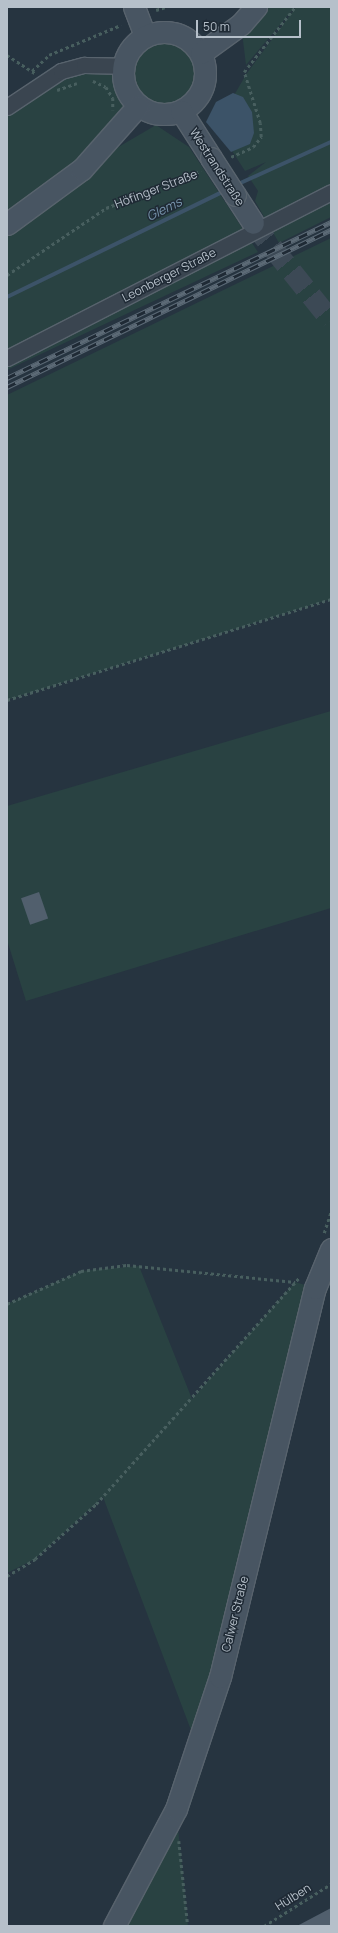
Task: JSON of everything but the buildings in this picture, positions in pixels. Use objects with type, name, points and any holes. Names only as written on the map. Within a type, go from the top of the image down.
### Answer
[{"type":"main road","points":[[134,7],[145,36]]},
{"type":"main road","points":[[201,52],[240,24],[256,7]]},
{"type":"main road","points":[[169,32],[182,35],[201,52],[206,66],[201,93],[181,111],[159,114],[138,106],[125,88],[123,66],[134,44],[145,36],[169,32]]},
{"type":"main road","points":[[7,224],[82,169],[138,106]]},
{"type":"main road","name":"Westrandstraße","points":[[181,111],[213,163],[253,223]]},
{"type":"main road","name":"Calwer Straße","points":[[114,1926],[176,1809],[220,1677],[315,1288],[331,1249]]},
{"type":"street","points":[[7,106],[61,71],[84,65],[123,66]]},
{"type":"street","name":"Leonberger Straße","points":[[7,358],[331,192]]},
{"type":"path","points":[[156,10],[165,7]]},
{"type":"path","name":"Höfinger Straße","points":[[7,275],[106,208],[253,147],[261,137],[260,123],[244,72],[296,7]]},
{"type":"path","points":[[7,56],[32,70],[48,55],[121,25]]},
{"type":"path","points":[[86,80],[106,87],[113,98],[112,136]]},
{"type":"path","points":[[44,81],[60,91],[79,82]]},
{"type":"path","points":[[7,700],[331,599]]},
{"type":"path","points":[[7,1304],[81,1271],[127,1265],[295,1282],[208,1384],[96,1504],[35,1559],[7,1576]]},
{"type":"path","points":[[176,1809],[188,1926]]},
{"type":"path","name":"Hülben","points":[[264,1926],[331,1884]]},
{"type":"green space","points":[[256,7],[295,7],[246,65],[241,24]]},
{"type":"green space","points":[[296,7],[331,7],[331,217],[279,243],[255,201],[258,191],[248,176],[266,162],[245,171],[216,126],[247,73]]},
{"type":"green space","points":[[166,38],[179,41],[189,48],[196,58],[199,71],[196,84],[189,94],[179,101],[166,104],[153,101],[143,94],[136,84],[133,71],[136,58],[143,48],[153,41]]},
{"type":"green space","points":[[84,65],[123,66],[138,106],[86,166],[156,125],[189,147],[258,252],[7,370],[7,114],[35,98],[47,84]]},
{"type":"green space","points":[[331,238],[331,599],[7,700],[7,395]]},
{"type":"green space","points":[[331,711],[331,908],[26,1001],[7,940],[7,806]]},
{"type":"green space","points":[[139,1266],[192,1399],[295,1282],[315,1288],[197,1746],[103,1497],[35,1559],[7,1573],[7,1304],[81,1271]]},
{"type":"green space","points":[[176,1809],[188,1926],[114,1926]]},
{"type":"water","points":[[233,93],[243,97],[252,112],[254,133],[250,144],[231,152],[206,122],[216,102]]},
{"type":"waterway","name":"Glems","points":[[236,185],[331,142]]},
{"type":"waterway","name":"Glems","points":[[7,297],[224,191]]},
{"type":"tunnel","points":[[253,223],[331,320]]},
{"type":"railway","points":[[7,378],[331,222]]},
{"type":"railway","points":[[7,387],[331,230]]}]
